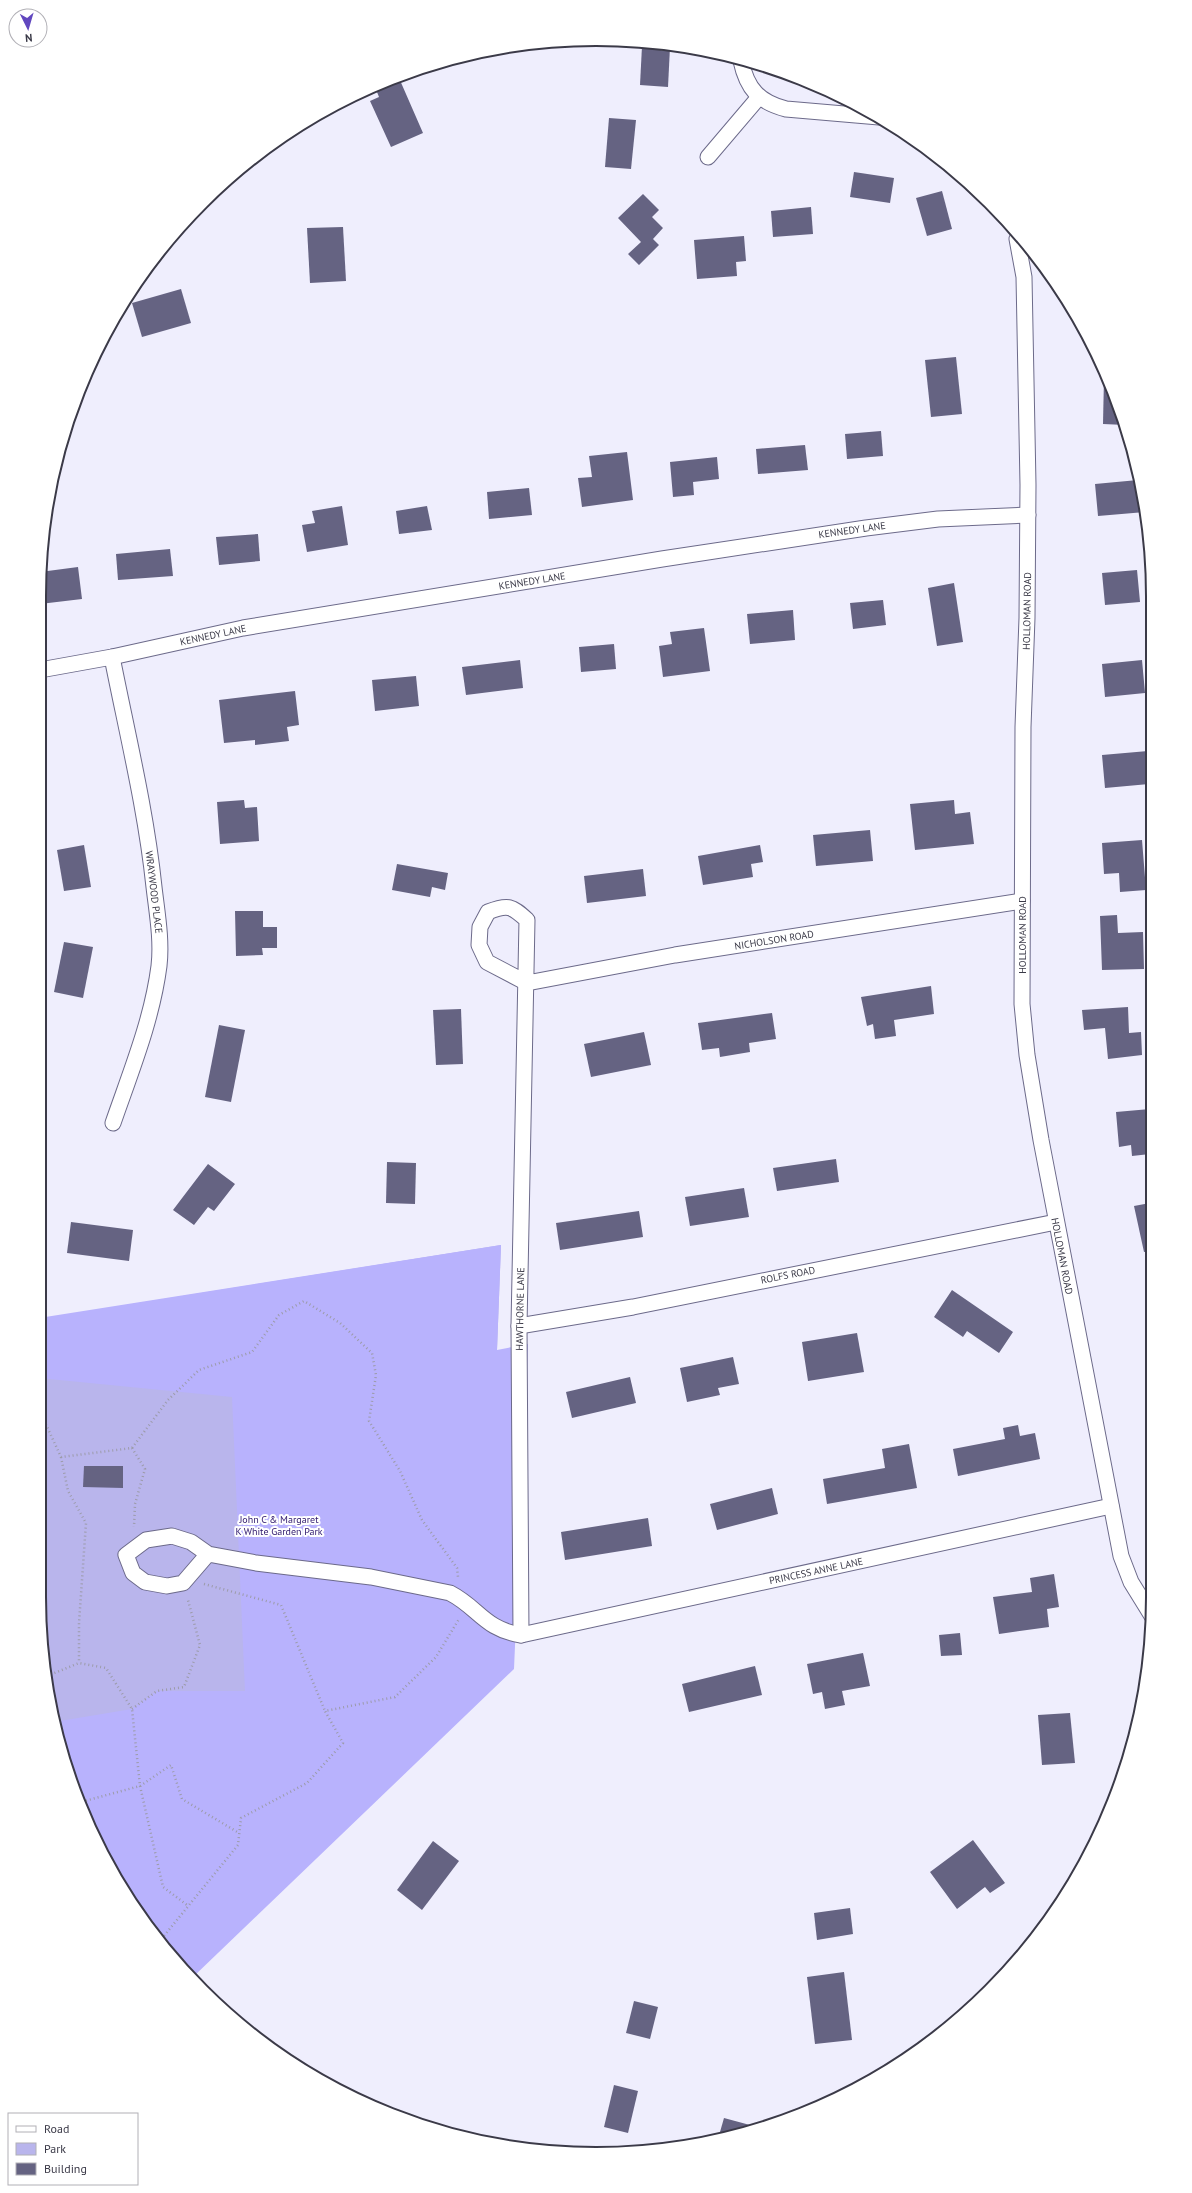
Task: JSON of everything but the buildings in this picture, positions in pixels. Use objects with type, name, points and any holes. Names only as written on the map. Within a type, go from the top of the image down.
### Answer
[{"type":"street","points":[[743,66],[749,84],[759,97],[773,106],[786,110],[863,116]]},
{"type":"street","points":[[708,158],[759,97]]},
{"type":"street","name":"HOLLOMAN ROAD","points":[[1028,258],[1028,515],[1022,901],[1022,1004],[1027,1055],[1056,1222],[1121,1556],[1131,1582],[1146,1606]]},
{"type":"street","name":"KENNEDY LANE","points":[[46,669],[112,657],[243,628],[709,552],[866,528],[938,519],[1028,515]]},
{"type":"street","name":"WRAYWOOD PLACE","points":[[112,657],[151,860],[160,937],[159,965],[152,1003],[141,1043],[113,1123]]},
{"type":"street","name":"NICHOLSON ROAD","points":[[527,983],[675,955],[1022,901]]},
{"type":"street","name":"HAWTHORNE LANE","points":[[521,1635],[519,1326],[527,983],[527,920],[515,908],[502,907],[488,912],[480,927],[479,945],[487,962],[527,983]]},
{"type":"street","name":"ROLFS ROAD","points":[[519,1326],[633,1307],[1056,1222]]},
{"type":"street","name":"PRINCESS ANNE LANE","points":[[521,1635],[1111,1506]]},
{"type":"street","points":[[208,1554],[183,1583],[167,1586],[145,1582],[133,1573],[126,1555],[146,1540],[172,1536],[191,1542],[208,1554],[256,1563],[371,1577],[450,1593],[460,1598],[489,1624],[504,1632],[521,1635]]},
{"type":"path","points":[[61,1457],[132,1448],[168,1400],[199,1370],[252,1352],[279,1316],[304,1301],[340,1323],[372,1353],[376,1375],[369,1421],[400,1471],[422,1520],[457,1568],[462,1616],[436,1657],[395,1697],[325,1711]]},
{"type":"path","points":[[46,1424],[61,1457],[68,1491],[86,1523],[79,1623],[79,1663]]},
{"type":"path","points":[[132,1448],[145,1469],[135,1504],[134,1550]]},
{"type":"path","points":[[132,1710],[157,1691],[184,1686],[200,1645],[183,1583],[198,1582],[281,1605],[325,1711],[342,1743],[307,1783],[241,1818],[238,1845],[187,1905],[163,1936]]},
{"type":"path","points":[[52,1674],[79,1663],[106,1668],[132,1710],[140,1786],[163,1887],[187,1905]]},
{"type":"path","points":[[86,1801],[140,1786],[171,1765],[182,1799],[239,1833]]},
{"type":"green space","name":"John C & Margaret K White Garden Park","points":[[501,1245],[497,1350],[195,1973],[182,1960],[139,1903],[103,1840],[75,1774],[57,1704],[47,1633],[46,1318]]},
{"type":"green space","name":"John C & Margaret K White Garden Park","points":[[501,1245],[497,1350],[528,1344],[514,1669],[196,1974],[182,1960],[160,1932],[139,1903],[120,1872],[103,1840],[75,1774],[61,1721],[132,1709],[157,1691],[245,1691],[232,1397],[46,1379],[46,1317]]}]
